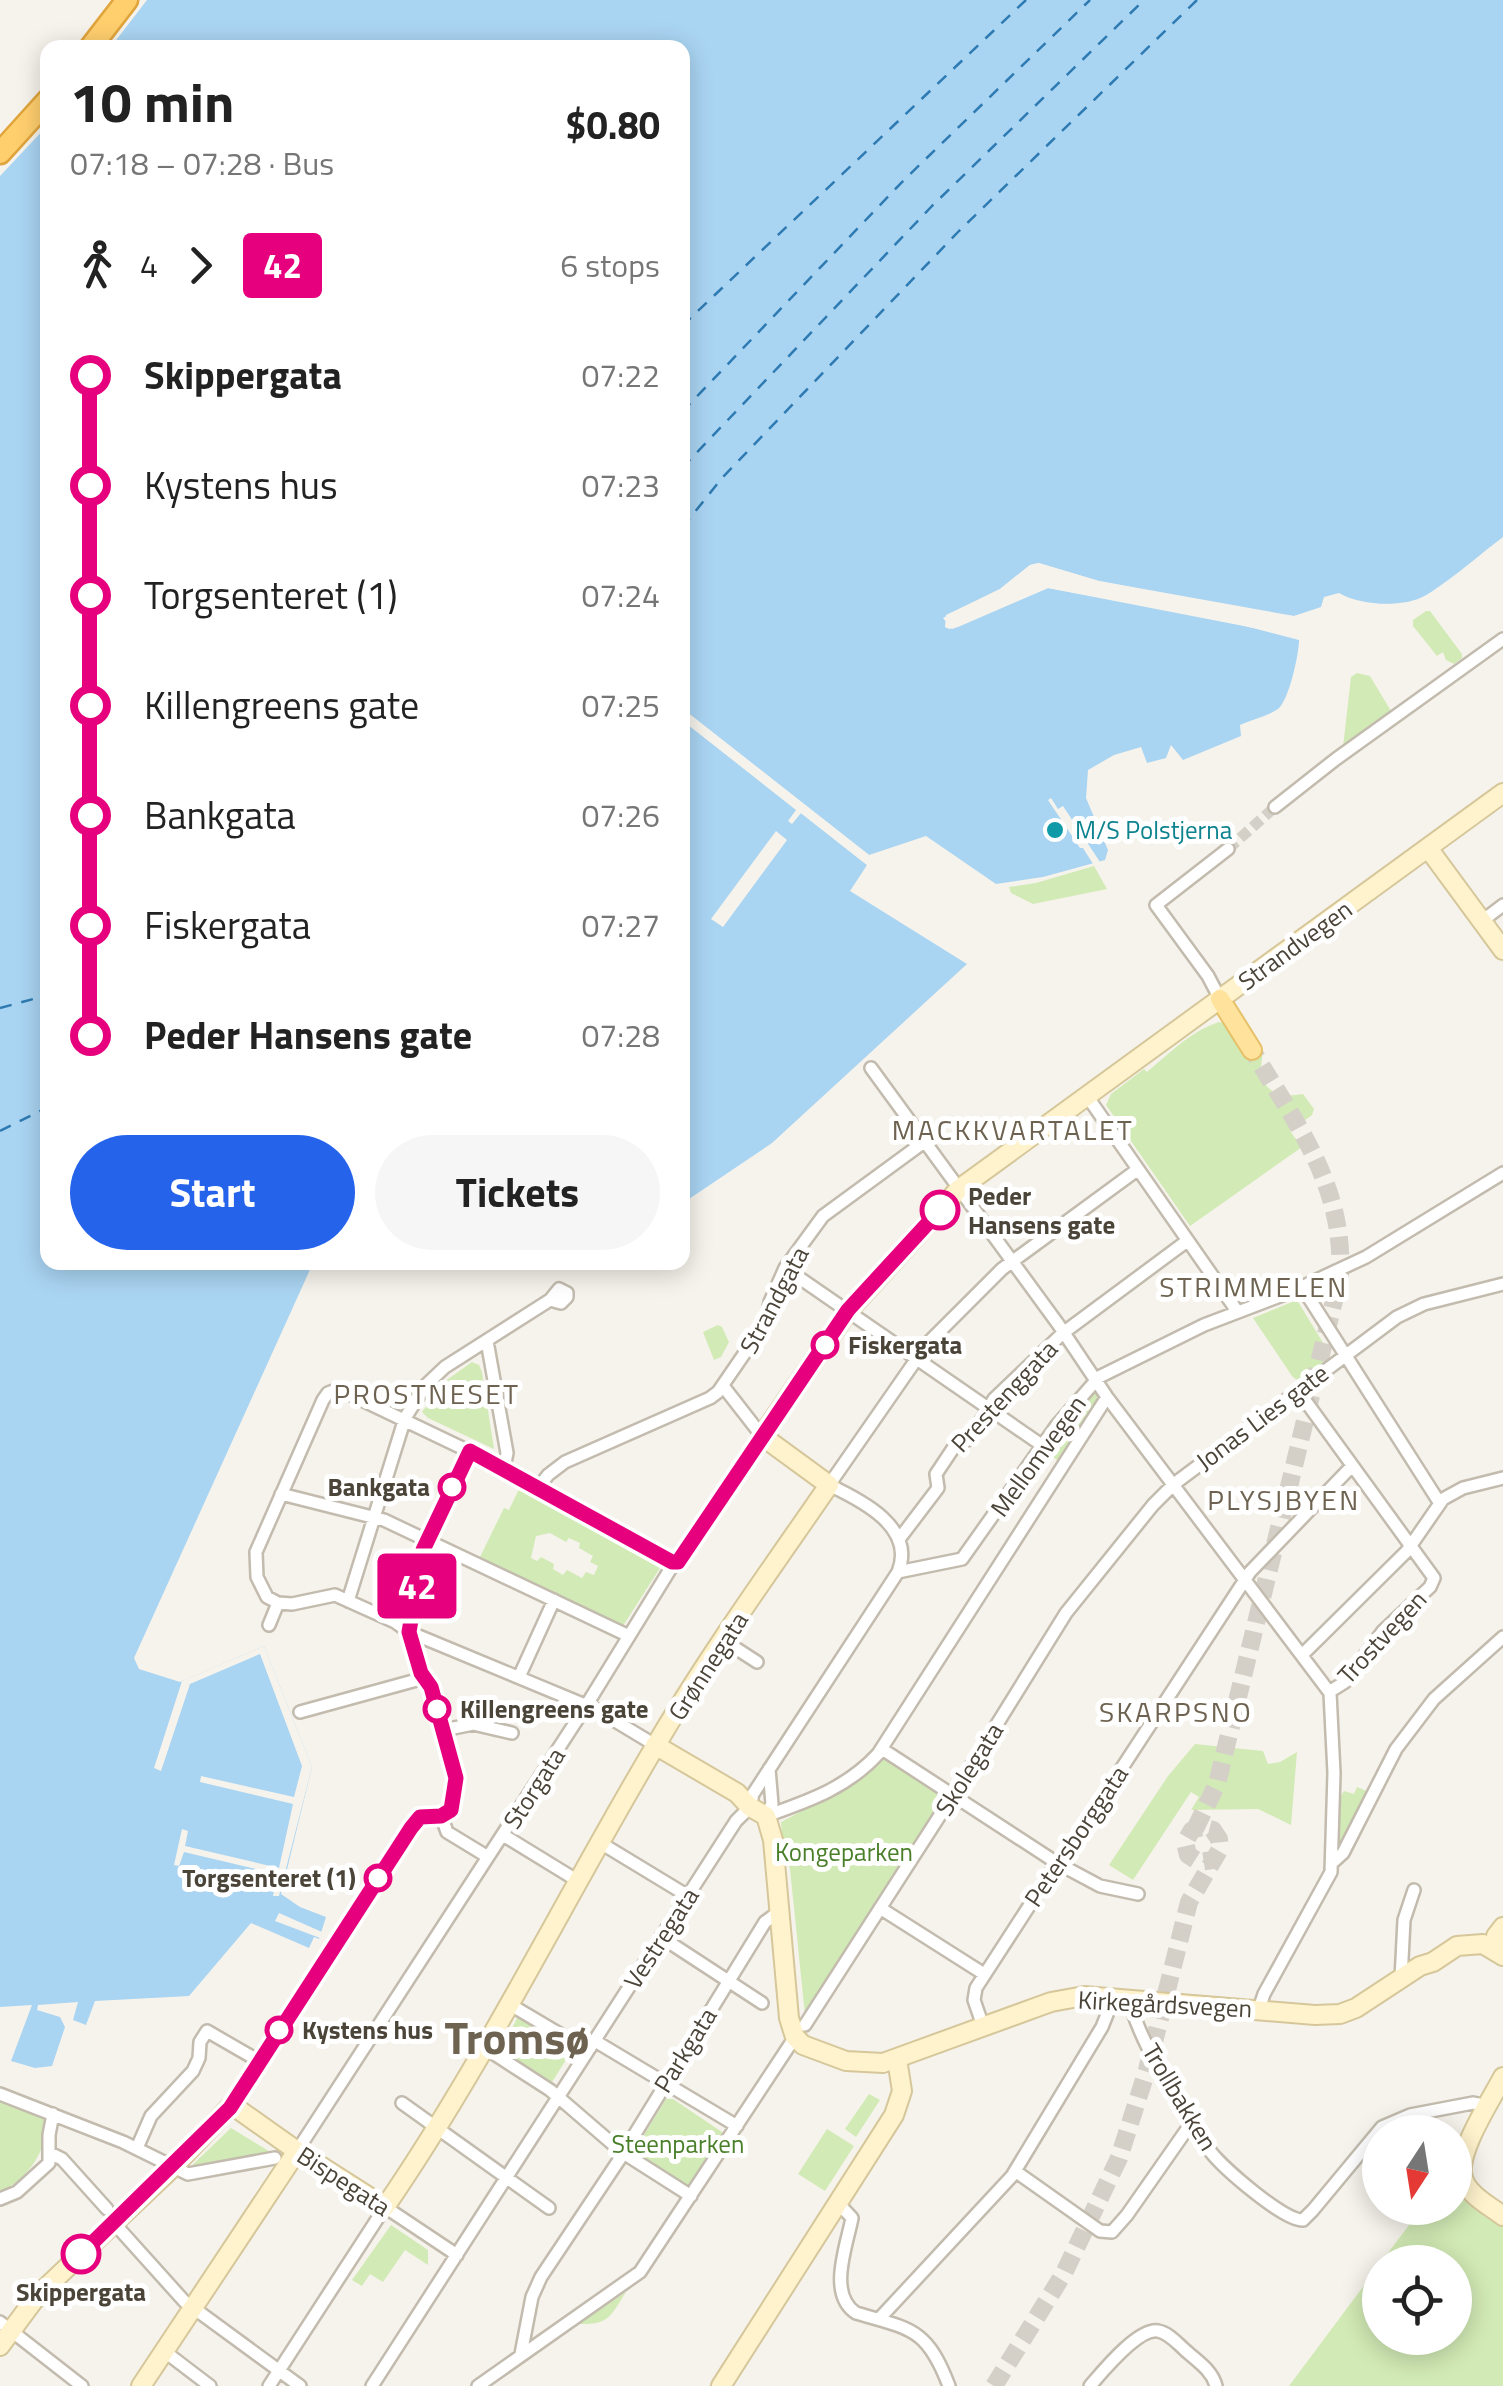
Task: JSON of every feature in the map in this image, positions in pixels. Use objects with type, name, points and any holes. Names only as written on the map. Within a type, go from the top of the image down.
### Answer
[{"type":"highway","points":[[96,40],[127,0]]},
{"type":"highway","points":[[0,152],[40,109]]},
{"type":"main road","points":[[1220,999],[1252,1050]]},
{"type":"street","points":[[1276,807],[1336,758],[1503,639]]},
{"type":"street","name":"Strandvegen","points":[[1086,1096],[1503,793]]},
{"type":"street","points":[[1428,848],[1503,950]]},
{"type":"street","points":[[1220,999],[1208,976],[1156,905],[1228,849]]},
{"type":"street","points":[[1482,921],[1503,905]]},
{"type":"street","points":[[871,1068],[1107,1397],[1329,1692],[1333,1704],[1332,1863],[1328,1880],[1264,1994],[1259,2010]]},
{"type":"street","points":[[1086,1096],[1237,1311]]},
{"type":"street","name":"Storgata","points":[[141,2386],[503,1835],[674,1562],[681,1558],[848,1310],[959,1189],[1086,1096]]},
{"type":"street","name":"Strandgata","points":[[538,1486],[565,1462],[710,1398],[723,1386],[766,1322],[785,1268],[823,1216],[924,1142]]},
{"type":"street","name":"Grønnegata","points":[[269,2386],[485,2048],[656,1744],[915,1359],[976,1294],[1012,1263],[1137,1170]]},
{"type":"street","name":"Mellomvegen","points":[[898,1572],[962,1560],[1043,1446],[1096,1380],[1127,1361],[1237,1311],[1302,1288],[1380,1249],[1503,1173]]},
{"type":"street","name":"Prestenggata","points":[[900,1538],[938,1488],[936,1474],[956,1444],[970,1439],[988,1408],[1063,1333],[1187,1241]]},
{"type":"street","points":[[785,1268],[1043,1446]]},
{"type":"street","name":"Jonas Lies gate","points":[[1066,1614],[1174,1484],[1344,1355],[1411,1308],[1503,1284]]},
{"type":"street","points":[[1302,1288],[1439,1502]]},
{"type":"street","points":[[348,1601],[405,1418],[436,1374],[550,1300]]},
{"type":"street","points":[[487,1341],[507,1453],[504,1468]]},
{"type":"street","points":[[723,1386],[762,1436],[884,1520],[900,1538]]},
{"type":"street","points":[[674,1562],[504,1468],[342,1389],[328,1393],[323,1400],[256,1552],[254,1568],[265,1594],[278,1604],[335,1596],[348,1601],[409,1632],[586,1706],[737,1794],[758,1812],[773,1840],[789,2018],[800,2030]]},
{"type":"street","points":[[1298,1392],[1411,1545]]},
{"type":"street","points":[[758,1812],[836,1788],[869,1765],[1107,1397]]},
{"type":"street","points":[[0,2363],[4,2335],[34,2300],[110,2216],[172,2168],[232,2104],[411,1828],[426,1816],[441,1816],[451,1810],[456,1778],[431,1687],[424,1678],[409,1632],[427,1540],[470,1451]]},
{"type":"street","name":"Petersborggata","points":[[984,1974],[1246,1580],[1352,1466]]},
{"type":"street","points":[[1303,1654],[1411,1545],[1439,1502],[1452,1492],[1503,1478]]},
{"type":"street","points":[[281,1494],[375,1518],[629,1636]]},
{"type":"street","name":"Vestregata","points":[[372,2386],[736,1822],[758,1812],[752,1794],[898,1572],[902,1560],[900,1538]]},
{"type":"street","name":"Trostvegen","points":[[1329,1692],[1345,1682],[1383,1631],[1434,1582],[1411,1545]]},
{"type":"street","points":[[519,1677],[554,1600]]},
{"type":"street","points":[[269,1625],[278,1604]]},
{"type":"street","name":"Skolegata","points":[[478,2386],[640,2272],[954,1796],[1066,1614]]},
{"type":"street","points":[[1332,1863],[1343,1854],[1396,1750],[1438,1695],[1503,1637]]},
{"type":"street","points":[[723,1640],[757,1662]]},
{"type":"street","points":[[300,1712],[424,1678]]},
{"type":"street","points":[[444,1730],[473,1724],[512,1733]]},
{"type":"street","points":[[882,1749],[1057,1863],[1100,1886],[1138,1894]]},
{"type":"street","points":[[758,1812],[772,1804],[769,1770]]},
{"type":"street","points":[[441,1816],[447,1832],[488,1858]]},
{"type":"street","points":[[503,1835],[578,1880]]},
{"type":"street","points":[[599,1842],[688,1896]]},
{"type":"street","points":[[1401,1978],[1405,1913],[1414,1890]]},
{"type":"street","points":[[880,1908],[984,1974],[974,1997],[983,2026]]},
{"type":"street","name":"Parkgata","points":[[520,2354],[534,2291],[765,1922],[780,1911]]},
{"type":"street","points":[[661,1937],[762,2004]]},
{"type":"street","name":"Kirkegårdsvegen","points":[[800,2030],[811,2049],[856,2062],[897,2059],[1060,1999],[1122,1997],[1320,2016],[1340,2014],[1362,2006],[1420,1966],[1465,1944],[1500,1943]]},
{"type":"street","points":[[879,2318],[1016,2170],[1122,1997]]},
{"type":"street","name":"Trollbakken","points":[[1122,1997],[1192,2122],[1221,2163],[1299,2221],[1313,2210],[1382,2127],[1410,2115],[1473,2103],[1488,2106]]},
{"type":"street","points":[[509,2004],[574,2043],[593,2045],[664,2083],[736,2126]]},
{"type":"street","points":[[137,2148],[151,2116],[193,2071],[200,2042],[208,2031],[260,2061]]},
{"type":"street","points":[[485,2048],[550,2090],[622,2152],[691,2196]]},
{"type":"street","name":"Skolegata","points":[[776,2068],[811,2049]]},
{"type":"street","points":[[721,2386],[897,2109],[902,2091],[897,2059]]},
{"type":"street","points":[[1503,2077],[1466,2150],[1462,2175],[1474,2194],[1503,2216]]},
{"type":"street","points":[[0,2094],[137,2148],[188,2174],[275,2158]]},
{"type":"street","points":[[402,2103],[549,2208]]},
{"type":"street","name":"Bispegata","points":[[232,2104],[457,2255]]},
{"type":"street","points":[[0,2199],[27,2185],[49,2163],[53,2114]]},
{"type":"street","points":[[1016,2170],[1100,2231],[1112,2232],[1128,2216],[1192,2122]]},
{"type":"street","points":[[50,2152],[62,2159],[193,2308],[300,2386]]},
{"type":"street","points":[[838,2203],[852,2218],[842,2273],[845,2302],[856,2313],[879,2318],[922,2338],[937,2356],[949,2386]]},
{"type":"street","points":[[1090,2386],[1130,2345],[1152,2331],[1175,2341],[1210,2372],[1216,2386]]},
{"type":"street","points":[[4,2335],[82,2386]]},
{"type":"street","points":[[164,2351],[210,2386]]},
{"type":"green space","points":[[1430,611],[1462,654],[1454,664],[1446,660],[1443,652],[1437,656],[1413,626],[1413,620]]},
{"type":"green space","points":[[1357,673],[1370,676],[1391,711],[1343,747],[1351,677]]},
{"type":"green space","points":[[1094,866],[1107,889],[1033,904],[1011,893],[1009,887],[1036,883]]},
{"type":"green space","points":[[1219,1022],[1244,1055],[1259,1046],[1263,1051],[1260,1075],[1272,1091],[1303,1094],[1314,1109],[1312,1115],[1290,1131],[1302,1147],[1190,1226],[1106,1105],[1111,1094],[1144,1069],[1147,1072],[1189,1037]]},
{"type":"green space","points":[[1297,1300],[1328,1351],[1326,1363],[1300,1383],[1253,1318]]},
{"type":"green space","points":[[718,1325],[729,1342],[721,1357],[714,1360],[703,1332]]},
{"type":"green space","points":[[472,1362],[482,1372],[494,1449],[422,1412],[444,1382]]},
{"type":"green space","points":[[1093,1390],[1098,1390],[1098,1401],[1060,1462],[1046,1452],[1071,1413]]},
{"type":"green space","points":[[519,1489],[660,1568],[623,1626],[480,1557],[504,1508],[509,1510]],"holes":[[[550,1533],[566,1542],[569,1538],[580,1543],[579,1548],[593,1556],[590,1562],[598,1566],[594,1575],[586,1572],[582,1578],[567,1570],[563,1575],[541,1557],[537,1561],[531,1558],[536,1536]]]},
{"type":"green space","points":[[1195,1744],[1263,1751],[1268,1764],[1297,1752],[1291,1825],[1258,1809],[1191,1810],[1199,1797],[1191,1792],[1133,1880],[1109,1865],[1168,1776]]},
{"type":"green space","name":"Kongeparken","points":[[884,1756],[946,1794],[945,1798],[805,2015],[790,1869],[783,1850],[781,1822],[859,1781]]},
{"type":"green space","points":[[1357,1787],[1369,1792],[1337,1854],[1338,1801],[1344,1791],[1354,1794]]},
{"type":"green space","points":[[518,2016],[574,2047],[552,2082],[501,2051]]},
{"type":"green space","points":[[869,2094],[880,2100],[856,2137],[845,2129]]},
{"type":"green space","points":[[0,2098],[45,2117],[45,2129],[35,2162],[0,2193]]},
{"type":"green space","name":"Steenparken","points":[[666,2099],[673,2099],[722,2132],[690,2189],[633,2153]]},
{"type":"green space","points":[[231,2128],[272,2153],[186,2171]]},
{"type":"green space","points":[[827,2129],[854,2146],[825,2191],[798,2174]]},
{"type":"green space","points":[[1472,2200],[1503,2223],[1503,2386],[1289,2386],[1362,2288],[1362,2355],[1472,2355],[1472,2245],[1394,2245],[1409,2225],[1472,2225]]},
{"type":"green space","points":[[391,2225],[428,2250],[428,2265],[405,2250],[383,2282],[370,2274],[362,2286],[352,2280]]},
{"type":"green space","points":[[626,2292],[607,2318],[577,2324]]},
{"type":"water","points":[[147,0],[1503,0],[1503,537],[1418,599],[1378,604],[1339,593],[1324,597],[1321,607],[1294,616],[1099,581],[1039,563],[1030,565],[1000,589],[943,618],[952,629],[1048,588],[1295,636],[1299,640],[1297,655],[1282,704],[1240,725],[1241,736],[1183,760],[1171,745],[1166,758],[1147,763],[1141,747],[1114,755],[1088,770],[1086,798],[1108,850],[1105,860],[1043,877],[996,884],[926,836],[869,855],[690,714],[690,40],[116,40]]},
{"type":"water","points":[[40,133],[40,1270],[310,1270],[134,1658],[139,1669],[180,1682],[264,1646],[312,1767],[281,1894],[326,1917],[319,1939],[314,1937],[309,1948],[251,1923],[189,1996],[95,2001],[86,2025],[73,2020],[78,2002],[38,2005],[37,2010],[60,2017],[65,2027],[52,2066],[35,2068],[11,2061],[32,2005],[0,2007],[0,176]]},
{"type":"water","points":[[690,726],[867,865],[850,891],[967,964],[772,1143],[690,1198]]},
{"type":"pier","points":[[1038,563],[1099,581],[1260,612],[1294,616],[1313,611],[1310,617],[1295,621],[1259,617],[1098,586],[1038,568],[1003,594],[959,613],[948,622],[955,623],[1049,583],[1227,616],[1301,635],[1299,640],[1226,621],[1048,588],[958,627],[945,627],[946,615],[1000,589]]},
{"type":"pier","points":[[690,714],[869,855],[867,865],[801,813],[792,824],[788,821],[796,810],[690,726]]},
{"type":"pier","points":[[1051,798],[1058,809],[1063,806],[1102,865],[1095,867],[1080,848],[1048,800]]},
{"type":"pier","points":[[776,831],[787,840],[723,927],[711,919]]},
{"type":"pier","points":[[264,1646],[312,1767],[279,1896],[273,1896],[277,1874],[184,1852],[179,1866],[174,1865],[182,1829],[188,1831],[185,1846],[279,1868],[293,1804],[200,1782],[201,1776],[294,1797],[302,1766],[260,1654],[190,1684],[161,1771],[154,1768],[182,1681]]},
{"type":"pier","points":[[279,1913],[322,1932],[320,1938],[275,1921]]},
{"type":"ferry route","points":[[690,318],[1026,0]]},
{"type":"ferry route","points":[[690,404],[904,180],[1090,0]]},
{"type":"ferry route","points":[[690,460],[932,206],[1144,0]]},
{"type":"ferry route","points":[[690,518],[722,478],[959,231],[1197,0]]},
{"type":"ferry route","points":[[0,1008],[40,997]]},
{"type":"ferry route","points":[[0,1131],[40,1111]]},
{"type":"tunnel","points":[[1228,849],[1275,807]]},
{"type":"tunnel","points":[[1195,1829],[1217,1784],[1340,1276],[1335,1213],[1326,1184],[1300,1130],[1252,1050]]},
{"type":"tunnel","points":[[994,2386],[1064,2273],[1119,2158],[1147,2070],[1189,1902],[1220,1849],[1213,1830],[1192,1830],[1185,1842],[1188,1855],[1199,1862],[1212,1860]]},
{"type":"bus line","name":"42","points":[[81,2254],[230,2108],[411,1828],[420,1817],[441,1816],[454,1806],[456,1778],[449,1744],[409,1632],[423,1550],[470,1451],[678,1562],[848,1310],[940,1210]]},
{"type":"place","name":"M/S Polstjerna","points":[[1055,830]]},
{"type":"place","name":"Peder Hansens gate","points":[[940,1210]]},
{"type":"place","name":"Fiskergata","points":[[825,1345]]},
{"type":"place","name":"Bankgata","points":[[452,1487]]},
{"type":"place","name":"Killengreens gate","points":[[437,1709]]},
{"type":"place","name":"Torgsenteret (1)","points":[[378,1878]]},
{"type":"place","name":"Kystens hus","points":[[279,2030]]},
{"type":"place","name":"Skippergata","points":[[81,2254]]},
{"type":"district","name":"MACKKVARTALET","points":[[1013,1130]]},
{"type":"district","name":"STRIMMELEN","points":[[1254,1287]]},
{"type":"district","name":"PROSTNESET","points":[[427,1394]]},
{"type":"district","name":"PLYSJBYEN","points":[[1284,1500]]},
{"type":"district","name":"SKARPSNO","points":[[1176,1712]]},
{"type":"district","name":"Tromsø","points":[[517,2038]]}]
